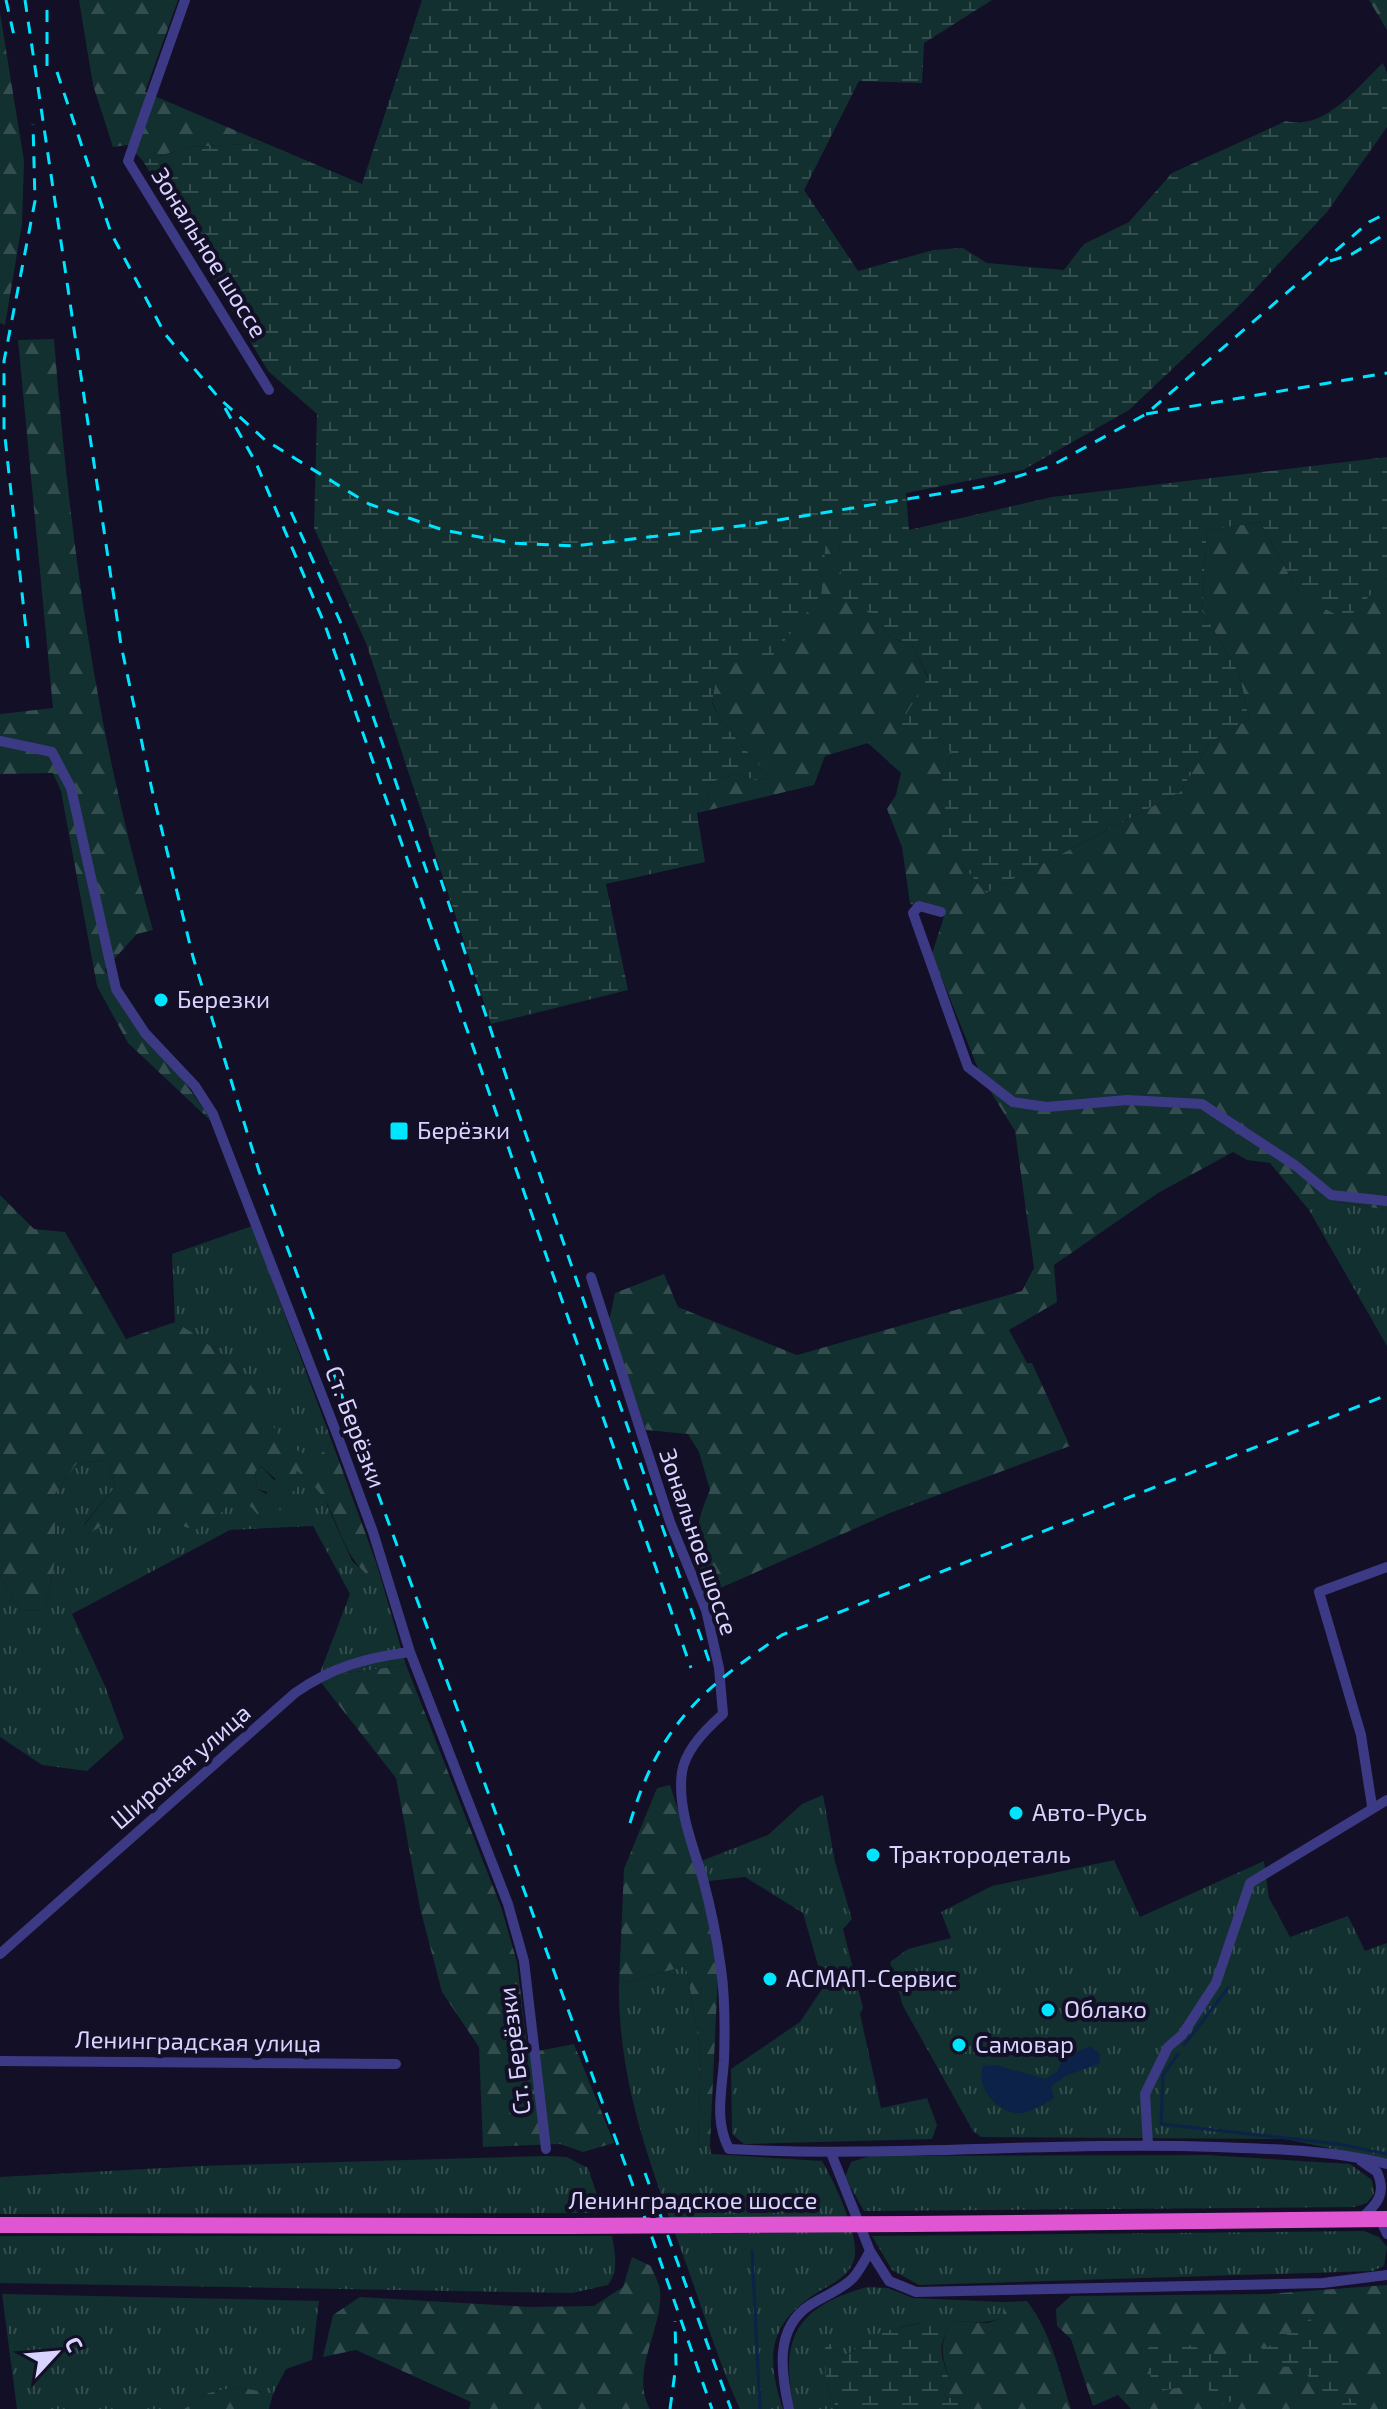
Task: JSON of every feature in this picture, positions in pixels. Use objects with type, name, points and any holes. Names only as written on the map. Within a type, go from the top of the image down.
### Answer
[{"type":"highway","name":"Ленинградское шоссе","points":[[0,2225],[568,2226],[1361,2219],[1385,2224]]},
{"type":"street","name":"Зональное шоссе","points":[[185,0],[128,161],[269,390]]},
{"type":"street","name":"Ст. Берёзки","points":[[0,741],[52,752],[71,788],[116,989],[145,1033],[195,1086],[213,1114],[368,1519],[410,1652],[508,1904],[521,1949],[534,2027],[546,2149]]},
{"type":"street","points":[[941,912],[919,906],[913,913],[968,1067],[995,1091],[1013,1102],[1029,1106],[1127,1100],[1202,1104],[1296,1166],[1331,1195],[1387,1201]]},
{"type":"street","name":"Зональное шоссе","points":[[591,1277],[665,1508],[706,1610],[719,1668],[723,1714],[690,1754],[682,1768],[681,1784],[688,1832],[712,1912],[722,1972],[724,2060],[719,2096],[722,2135],[729,2149],[831,2153]]},
{"type":"street","points":[[1372,1806],[1361,1735],[1319,1592],[1387,1567]]},
{"type":"street","name":"Широкая улица","points":[[0,1954],[295,1693],[319,1676],[354,1661],[410,1652]]},
{"type":"street","points":[[1148,2145],[1145,2094],[1168,2047],[1182,2035],[1216,1983],[1250,1883],[1372,1806],[1387,1800]]},
{"type":"street","name":"Ленинградская улица","points":[[0,2061],[396,2064]]},
{"type":"street","points":[[1386,2275],[1323,2283],[916,2292],[889,2281],[870,2251],[831,2153],[1148,2145],[1353,2156],[1387,2164]]},
{"type":"street","points":[[1353,2156],[1377,2172],[1382,2182],[1378,2203],[1361,2219]]},
{"type":"street","points":[[789,2409],[782,2365],[783,2344],[790,2325],[800,2311],[854,2277],[870,2251]]},
{"type":"green space","points":[[79,0],[178,0],[145,92],[265,143],[190,147],[143,161],[128,145],[113,147],[93,85]]},
{"type":"green space","points":[[422,0],[992,0],[924,43],[922,83],[859,81],[804,190],[858,271],[933,250],[963,248],[987,263],[1064,270],[1084,244],[1129,222],[1172,173],[1286,121],[1314,120],[1327,114],[1383,63],[1387,73],[1387,127],[1327,212],[1242,303],[1129,410],[1023,470],[906,493],[909,530],[1052,497],[1387,457],[1387,578],[1346,620],[1301,596],[1260,522],[1207,530],[1202,611],[1239,673],[1249,719],[1211,742],[1180,792],[986,893],[940,838],[947,795],[941,776],[952,755],[940,738],[912,741],[901,723],[928,677],[913,647],[887,635],[882,620],[842,598],[839,540],[826,540],[821,595],[773,655],[718,667],[712,703],[722,722],[770,778],[755,780],[737,774],[711,782],[707,797],[697,813],[705,862],[606,884],[628,990],[491,1024],[366,643],[314,528],[317,414],[268,371],[143,161],[190,147],[265,143],[362,184]]},
{"type":"green space","points":[[1369,0],[1387,0],[1387,30]]},
{"type":"green space","points":[[0,13],[24,161],[22,224],[5,325],[0,323]]},
{"type":"green space","points":[[54,339],[68,490],[88,637],[116,783],[153,930],[137,934],[105,969],[127,1009],[212,1122],[128,1043],[97,986],[61,791],[53,773],[0,774],[0,714],[53,708],[18,340]]},
{"type":"green space","points":[[1260,522],[1301,596],[1346,619],[1387,578],[1387,1210],[1332,1201],[1309,1210],[1270,1163],[1247,1160],[1233,1152],[1158,1193],[1054,1265],[1057,1302],[1009,1330],[1027,1363],[1032,1363],[1070,1446],[890,1513],[707,1594],[696,1542],[710,1490],[699,1452],[688,1434],[646,1430],[609,1322],[615,1293],[664,1274],[678,1307],[797,1355],[1022,1291],[1034,1268],[1015,1131],[981,1076],[932,954],[946,910],[910,904],[902,847],[887,809],[896,795],[901,773],[868,743],[825,756],[814,785],[697,813],[707,797],[711,782],[737,774],[755,780],[770,778],[722,722],[712,702],[718,666],[821,595],[825,540],[839,539],[843,598],[882,620],[887,635],[913,647],[928,678],[902,723],[940,738],[952,755],[941,776],[948,795],[940,838],[986,893],[1180,792],[1211,742],[1249,719],[1239,673],[1202,611],[1207,530]]},
{"type":"green space","points":[[0,1195],[34,1229],[65,1232],[126,1339],[175,1322],[212,1347],[244,1377],[279,1435],[288,1444],[317,1458],[332,1442],[377,1565],[366,1574],[355,1562],[322,1495],[311,1483],[296,1471],[299,1486],[291,1493],[261,1466],[255,1472],[257,1489],[278,1500],[281,1518],[264,1522],[251,1507],[233,1500],[213,1521],[195,1530],[140,1516],[116,1520],[89,1534],[84,1525],[115,1487],[108,1460],[77,1463],[55,1494],[55,1561],[45,1611],[21,1610],[0,1575]]},
{"type":"green space","points":[[1331,1201],[1387,1210],[1387,1346],[1309,1210]]},
{"type":"green space","points":[[252,1226],[332,1442],[317,1459],[288,1445],[272,1425],[244,1377],[212,1347],[175,1322],[172,1254]]},
{"type":"green space","points":[[108,1460],[115,1487],[84,1524],[89,1534],[107,1520],[119,1516],[213,1521],[233,1499],[251,1507],[264,1522],[267,1492],[257,1489],[255,1472],[261,1466],[274,1480],[295,1470],[319,1487],[352,1561],[366,1574],[377,1565],[406,1665],[341,1674],[323,1685],[318,1678],[350,1594],[313,1526],[230,1530],[72,1614],[105,1686],[124,1738],[87,1771],[42,1765],[0,1737],[0,1575],[21,1610],[45,1611],[55,1561],[55,1494],[77,1463]]},
{"type":"green space","points":[[406,1665],[501,1907],[517,1962],[528,2053],[574,2044],[614,2143],[583,2152],[560,2144],[483,2147],[479,2047],[442,1992],[420,1908],[396,1778],[323,1685],[341,1674]]},
{"type":"green space","points":[[670,1785],[701,1882],[718,1973],[710,2145],[698,2147],[701,2054],[686,1966],[619,1984],[624,1869],[657,1788]]},
{"type":"green space","points":[[823,1795],[835,1862],[852,1919],[843,1929],[863,2008],[860,2014],[881,2108],[927,2098],[937,2125],[932,2139],[744,2144],[732,2134],[731,2069],[800,2022],[824,1986],[803,1913],[745,1877],[701,1882],[696,1863],[768,1835],[802,1804]]},
{"type":"green space","points":[[1114,1860],[1140,1917],[1264,1861],[1269,1898],[1290,1937],[1348,1916],[1365,1951],[1387,1943],[1387,2160],[1285,2139],[981,2137],[973,2131],[903,2006],[890,1962],[908,1949],[951,1938],[941,1912],[992,1886]]},
{"type":"green space","points":[[686,1966],[701,2054],[698,2147],[710,2145],[711,2154],[822,2161],[839,2195],[854,2238],[854,2260],[849,2270],[792,2313],[776,2340],[774,2371],[783,2409],[740,2409],[662,2197],[631,2093],[620,2022],[619,1984]]},
{"type":"green space","points":[[1207,2155],[1350,2164],[1372,2180],[1374,2194],[1367,2203],[1354,2207],[864,2211],[845,2177],[851,2162],[870,2156]]},
{"type":"green space","points":[[567,2157],[588,2168],[603,2213],[0,2214],[0,2177],[199,2166]]},
{"type":"green space","points":[[1364,2231],[1379,2237],[1387,2247],[1384,2266],[1373,2271],[919,2285],[892,2270],[872,2236]]},
{"type":"green space","points":[[0,2236],[612,2236],[615,2261],[608,2285],[572,2293],[0,2283]]},
{"type":"green space","points":[[632,2257],[651,2266],[660,2290],[660,2304],[643,2380],[650,2409],[469,2409],[471,2402],[356,2350],[323,2357],[333,2315],[360,2297],[530,2307],[594,2306],[623,2287]]},
{"type":"green space","points":[[1387,2285],[1387,2409],[1131,2409],[1118,2395],[1093,2406],[1071,2339],[1057,2326],[1056,2309],[1071,2296],[1268,2294]]},
{"type":"green space","points":[[867,2287],[888,2288],[913,2298],[1003,2302],[1003,2318],[984,2322],[938,2321],[909,2325],[883,2334],[846,2356],[832,2350],[826,2385],[837,2409],[794,2409],[789,2363],[798,2329],[824,2305]]},
{"type":"green space","points":[[2,2294],[319,2301],[312,2360],[286,2369],[273,2394],[238,2387],[208,2393],[184,2409],[17,2409]]},
{"type":"green space","points":[[1027,2301],[1048,2339],[1071,2409],[961,2409],[957,2397],[947,2398],[940,2386],[948,2375],[943,2347],[945,2335],[953,2321],[988,2323],[1003,2318],[1003,2302]]},
{"type":"green space","points":[[1310,2319],[1338,2356],[1337,2387],[1362,2409],[1315,2409],[1325,2393],[1300,2368],[1263,2365],[1230,2402],[1215,2405],[1206,2383],[1154,2392],[1145,2350],[1166,2337],[1218,2355],[1268,2347]]},
{"type":"green space","points":[[929,2321],[953,2321],[942,2342],[948,2376],[940,2386],[947,2398],[957,2397],[961,2409],[837,2409],[826,2385],[825,2345],[831,2344],[832,2350],[846,2356],[881,2332]]},
{"type":"green space","points":[[238,2387],[273,2394],[269,2409],[184,2409],[208,2393]]},
{"type":"water","points":[[1090,2046],[1100,2054],[1099,2064],[1067,2075],[1051,2086],[1054,2098],[1022,2113],[1009,2111],[995,2103],[982,2082],[983,2066],[996,2065],[1045,2079],[1057,2072],[1063,2059]]},
{"type":"waterway","points":[[1184,2045],[1228,1988]]},
{"type":"waterway","points":[[1178,2054],[1163,2075],[1161,2124],[1339,2144],[1387,2154]]},
{"type":"waterway","points":[[752,2251],[760,2409]]},
{"type":"railway","points":[[6,0],[15,40]]},
{"type":"railway","points":[[25,0],[121,645],[193,957],[259,1171],[653,2240],[712,2409]]},
{"type":"railway","points":[[47,0],[47,66]]},
{"type":"railway","points":[[57,72],[111,233],[165,334],[219,398],[265,440],[369,504],[443,530],[511,543],[575,546],[748,525],[987,486],[1051,466],[1146,414],[1369,222],[1387,213]]},
{"type":"railway","points":[[28,648],[4,428],[4,361],[35,201],[33,124]]},
{"type":"railway","points":[[1330,261],[1352,254],[1387,233]]},
{"type":"railway","points":[[1146,414],[1387,373]]},
{"type":"railway","points":[[225,408],[256,463],[325,625],[691,1668]]},
{"type":"railway","points":[[291,512],[340,621],[429,878]]},
{"type":"railway","points":[[434,859],[517,1109],[709,1661]]},
{"type":"railway","points":[[630,1823],[655,1760],[686,1713],[728,1674],[782,1635],[1387,1395]]},
{"type":"railway","points":[[645,2173],[731,2409]]},
{"type":"railway","points":[[670,2409],[676,2365],[675,2321]]},
{"type":"place","name":"Березки","points":[[161,1000]]},
{"type":"place","name":"Берёзки","points":[[399,1131]]},
{"type":"place","name":"Авто-Русь","points":[[1016,1813]]},
{"type":"place","name":"Трактородеталь","points":[[873,1855]]},
{"type":"place","name":"АСМАП-Сервис","points":[[770,1979]]},
{"type":"place","name":"Облако","points":[[1048,2010]]},
{"type":"place","name":"Самовар","points":[[959,2045]]}]
